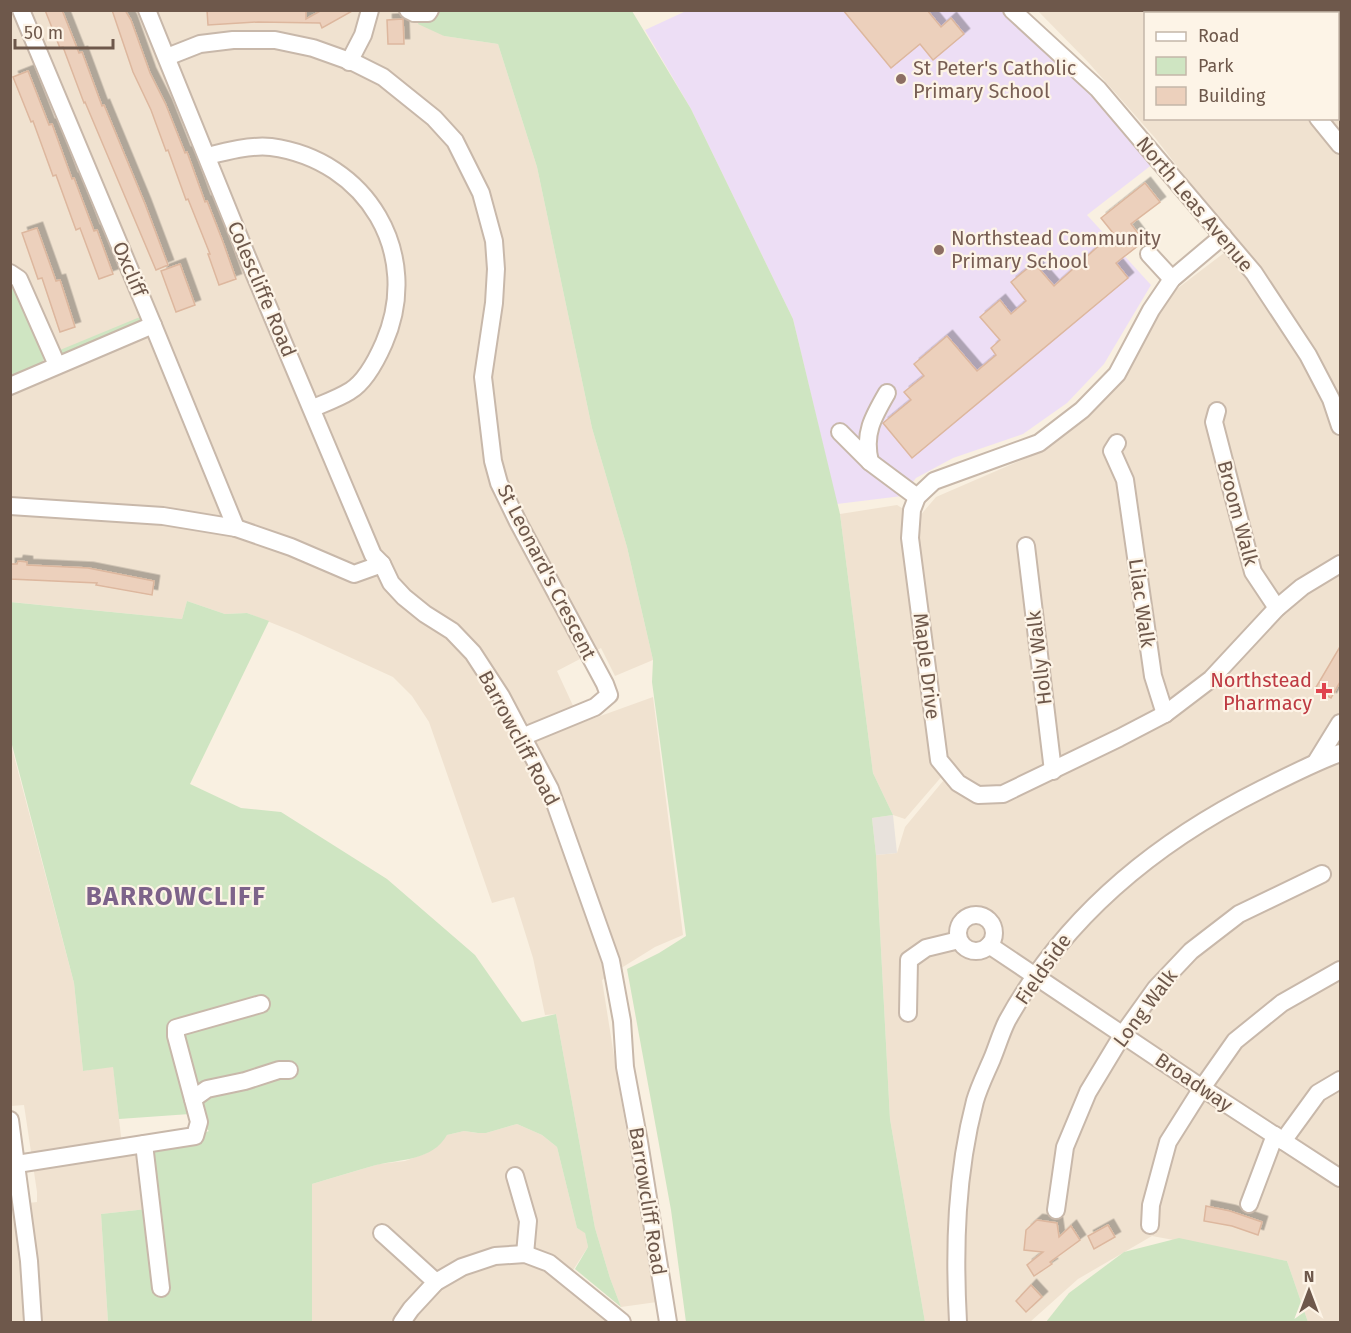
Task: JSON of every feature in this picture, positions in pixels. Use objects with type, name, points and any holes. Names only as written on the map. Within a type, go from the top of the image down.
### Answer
[{"type":"street","name":"Oxcliff","points":[[21,10],[236,528]]},
{"type":"street","name":"Colescliffe Road","points":[[147,10],[246,254],[373,555],[382,564]]},
{"type":"street","points":[[349,62],[363,35],[370,10]]},
{"type":"street","points":[[408,10],[414,13],[428,13],[430,10]]},
{"type":"street","name":"North Leas Avenue","points":[[1012,10],[1098,89],[1254,273],[1308,355],[1331,399],[1341,426]]},
{"type":"street","name":"St Leonard's Crescent","points":[[167,57],[200,44],[233,40],[275,40],[312,48],[355,63],[383,77],[434,118],[455,141],[481,193],[494,241],[496,270],[494,303],[483,377],[493,461],[499,483],[609,695],[595,707],[522,737]]},
{"type":"street","points":[[1320,120],[1341,145]]},
{"type":"street","points":[[208,156],[232,150],[269,147],[302,155],[338,172],[362,193],[381,219],[395,260],[397,295],[388,333],[375,364],[352,391],[312,408]]},
{"type":"street","points":[[840,432],[870,462],[917,497],[934,481],[1039,443],[1082,410],[1117,374],[1151,310],[1172,279],[1222,236]]},
{"type":"street","points":[[1149,254],[1172,279]]},
{"type":"street","points":[[10,273],[19,279],[57,365]]},
{"type":"street","points":[[10,386],[153,325]]},
{"type":"street","points":[[870,462],[866,448],[867,436],[873,416],[886,393]]},
{"type":"street","name":"Broom Walk","points":[[1217,411],[1214,422],[1253,572],[1277,608]]},
{"type":"street","name":"Lilac Walk","points":[[1117,443],[1112,451],[1125,480],[1153,676],[1165,714]]},
{"type":"street","name":"Maple Drive","points":[[917,497],[912,510],[910,538],[939,760],[958,783],[978,795],[1003,794],[1165,714],[1210,679],[1277,608],[1302,586],[1341,564]]},
{"type":"street","points":[[10,506],[164,516],[236,528],[291,547],[354,574],[382,564]]},
{"type":"street","name":"Holly Walk","points":[[1026,546],[1053,771]]},
{"type":"street","name":"Barrowcliff Road","points":[[382,564],[391,583],[404,597],[452,631],[473,653],[501,696],[550,789],[611,961],[621,1021],[625,1067],[668,1323]]},
{"type":"street","points":[[1316,762],[1341,723]]},
{"type":"street","name":"Fieldside","points":[[958,1323],[955,1243],[958,1202],[964,1153],[975,1099],[1006,1023],[1035,975],[1078,920],[1123,879],[1178,837],[1236,803],[1316,762],[1341,753]]},
{"type":"street","name":"Long Walk","points":[[1056,1210],[1065,1147],[1088,1092],[1123,1034],[1156,988],[1191,951],[1239,914],[1322,874]]},
{"type":"street","points":[[973,916],[985,918],[993,928],[993,940],[979,951],[967,949],[959,940],[958,929],[963,920],[973,916]]},
{"type":"street","points":[[908,1013],[909,960],[926,948],[959,940]]},
{"type":"street","name":"Broadway","points":[[989,945],[1341,1178]]},
{"type":"street","points":[[1150,1225],[1151,1205],[1168,1142],[1235,1041],[1282,1003],[1340,970]]},
{"type":"street","points":[[16,1164],[195,1136],[199,1122],[176,1036],[177,1028],[261,1004]]},
{"type":"street","points":[[193,1099],[207,1089],[245,1081],[279,1070],[289,1070]]},
{"type":"street","points":[[1249,1204],[1279,1138],[1318,1093],[1341,1080]]},
{"type":"street","points":[[10,1120],[29,1262],[33,1323]]},
{"type":"street","points":[[144,1144],[161,1288]]},
{"type":"street","points":[[515,1176],[528,1221],[525,1254]]},
{"type":"street","points":[[382,1233],[436,1282]]},
{"type":"street","points":[[402,1323],[411,1309],[436,1282],[462,1267],[495,1256],[525,1254],[549,1263],[622,1323]]},
{"type":"shaded area","points":[[10,11],[423,11],[444,36],[498,44],[537,167],[592,428],[627,547],[653,660],[615,676],[601,648],[557,671],[581,723],[653,697],[683,935],[655,947],[602,980],[657,1302],[621,1307],[595,1228],[556,1014],[545,1015],[533,958],[514,897],[492,903],[429,722],[412,696],[393,677],[247,613],[225,614],[187,601],[182,619],[11,602]]},
{"type":"shaded area","name":"Northstead Community Primary School","points":[[686,11],[1013,11],[1158,160],[1087,215],[1151,285],[1104,364],[1067,403],[1023,434],[953,458],[916,478],[902,496],[837,504],[793,319],[691,109],[645,30]]},
{"type":"shaded area","points":[[1038,11],[1340,11],[1340,1322],[1308,1322],[1287,1261],[1152,1236],[1078,1279],[1030,1322],[925,1322],[890,1119],[876,855],[897,853],[905,827],[948,775],[949,768],[905,819],[893,815],[873,773],[840,514],[897,505],[918,518],[936,497],[1047,449],[1121,381],[1165,298],[1237,243],[1156,139],[1088,62]]},
{"type":"shaded area","points":[[10,741],[74,983],[83,1071],[113,1066],[123,1154],[142,1153],[147,1209],[101,1214],[108,1322],[11,1322],[11,1205],[37,1202],[37,1192],[24,1105],[11,1106]]},
{"type":"shaded area","points":[[893,815],[897,853],[876,855],[872,818]]},
{"type":"shaded area","points":[[517,1124],[542,1135],[557,1147],[577,1228],[585,1232],[588,1247],[564,1284],[610,1322],[312,1322],[312,1184],[379,1164],[405,1161],[427,1153],[447,1135],[464,1131],[486,1133]]},
{"type":"green space","points":[[423,11],[632,11],[691,109],[793,319],[840,514],[873,773],[893,815],[872,818],[890,1119],[925,1322],[686,1322],[671,1210],[627,969],[686,936],[652,682],[653,660],[627,547],[592,428],[537,167],[498,44],[444,36],[418,24]]},
{"type":"green space","points":[[10,282],[14,286],[45,355],[36,368],[10,379]]},
{"type":"green space","points":[[140,317],[142,322],[63,356],[60,350]]},
{"type":"green space","points":[[187,601],[225,614],[247,613],[269,621],[190,784],[241,808],[281,812],[387,879],[475,955],[522,1022],[556,1014],[595,1228],[621,1307],[575,1269],[588,1247],[585,1233],[577,1228],[557,1147],[542,1135],[517,1124],[486,1133],[464,1131],[447,1135],[433,1150],[415,1158],[376,1165],[312,1184],[312,1322],[108,1322],[101,1214],[147,1209],[153,1151],[195,1143],[195,1136],[209,1131],[190,1114],[119,1119],[113,1067],[83,1071],[74,983],[11,741],[10,602],[182,619]]},
{"type":"green space","points":[[1179,1238],[1287,1261],[1308,1322],[1046,1322],[1069,1293],[1124,1252]]},
{"type":"building","points":[[45,10],[62,10],[79,53],[82,52],[168,265],[156,270],[84,103],[63,47],[60,48]]},
{"type":"building","points":[[112,10],[125,10],[131,20],[150,73],[166,105],[185,153],[187,152],[205,202],[207,201],[236,279],[219,285],[208,254],[210,254],[188,199],[186,200],[168,150],[166,151],[151,110],[133,72]]},
{"type":"building","points":[[207,10],[306,10],[306,19],[322,10],[354,10],[322,28],[320,23],[258,22],[208,25]]},
{"type":"building","points":[[843,10],[927,10],[941,27],[951,18],[964,34],[933,60],[920,44],[891,68]]},
{"type":"building","points":[[403,19],[404,44],[388,44],[387,20]]},
{"type":"building","points":[[28,71],[49,125],[52,124],[94,231],[97,230],[113,274],[99,279],[80,228],[76,230],[56,175],[53,176],[33,121],[31,122],[13,77]]},
{"type":"building","points":[[1145,183],[1160,202],[1131,224],[1144,241],[1116,263],[1128,278],[912,458],[883,423],[911,400],[904,392],[924,376],[914,364],[947,336],[977,371],[996,355],[991,348],[1000,340],[980,317],[1000,300],[1011,314],[1026,301],[1011,282],[1034,263],[1054,286],[1113,233],[1101,218]]},
{"type":"building","points":[[37,228],[56,281],[60,280],[75,327],[60,332],[42,278],[38,279],[22,233]]},
{"type":"building","points":[[180,264],[195,305],[176,312],[161,271]]},
{"type":"building","points":[[18,561],[27,562],[27,565],[88,568],[154,581],[152,595],[96,585],[97,583],[10,579],[10,564],[17,564]]},
{"type":"building","points":[[1341,645],[1341,680],[1331,698],[1315,689]]},
{"type":"building","points":[[1206,1206],[1262,1222],[1258,1235],[1232,1226],[1204,1221]]},
{"type":"building","points":[[1037,1220],[1057,1223],[1059,1237],[1071,1226],[1080,1240],[1034,1276],[1027,1265],[1043,1252],[1024,1250],[1026,1230]]},
{"type":"building","points":[[1108,1225],[1115,1237],[1094,1249],[1088,1236]]},
{"type":"building","points":[[1031,1285],[1042,1297],[1026,1312],[1016,1301]]},
{"type":"place","name":"St Peter's Catholic Primary School","points":[[901,79]]},
{"type":"place","name":"Northstead Community Primary School","points":[[939,250]]},
{"type":"place","name":"Northstead Pharmacy","points":[[1324,691]]},
{"type":"district","name":"BARROWCLIFF","points":[[176,896]]}]
